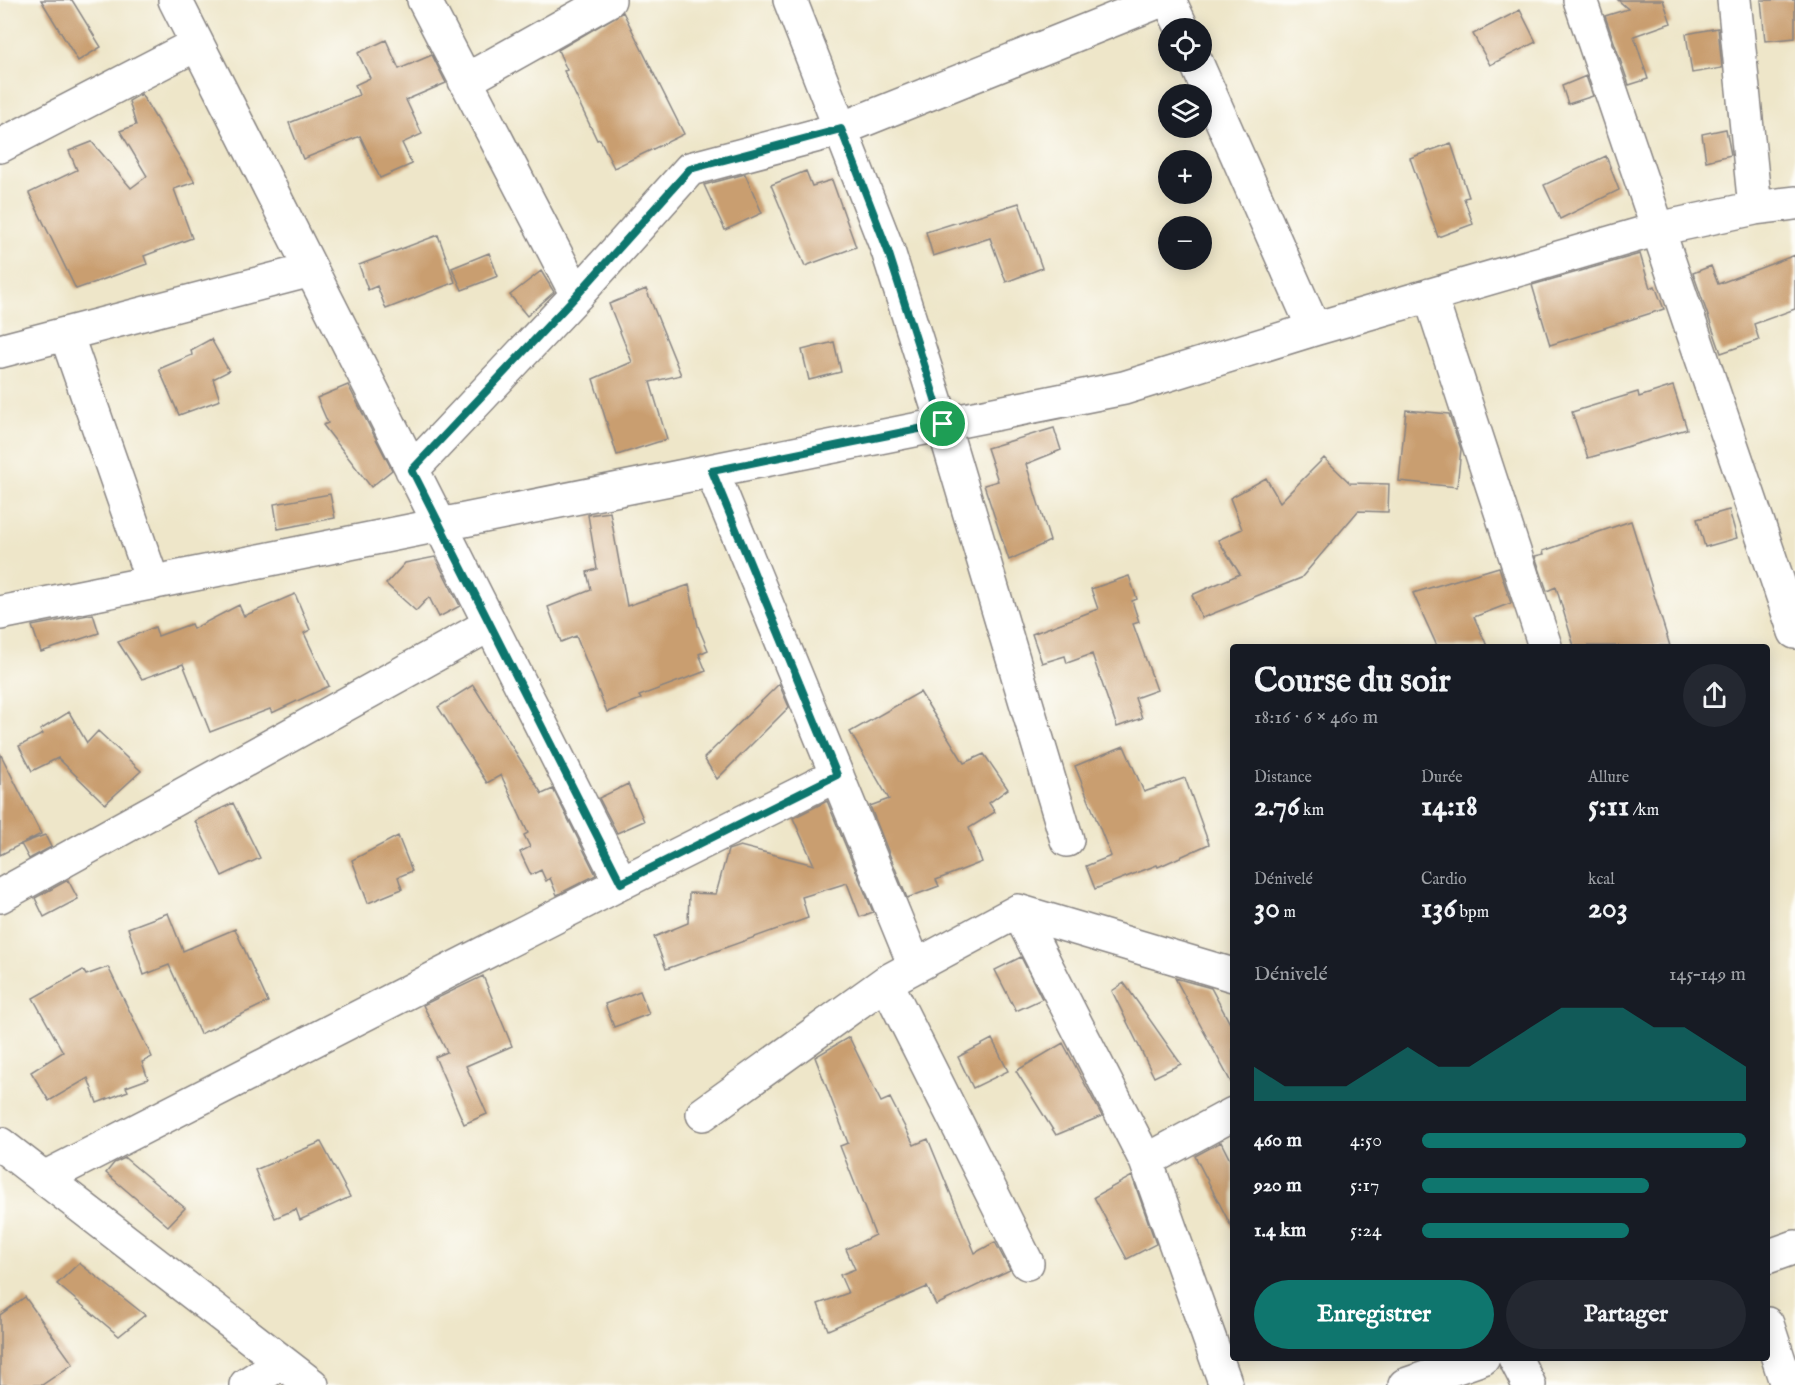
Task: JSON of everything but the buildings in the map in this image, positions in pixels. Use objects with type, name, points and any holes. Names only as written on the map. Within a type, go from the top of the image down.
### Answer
[{"type":"street","points":[[175,0],[438,526],[621,883]]},
{"type":"street","points":[[424,0],[577,295]]},
{"type":"street","points":[[465,81],[609,0]]},
{"type":"street","points":[[790,0],[888,251],[943,424],[1067,840]]},
{"type":"street","points":[[412,470],[577,295],[690,169],[841,129],[1162,0]]},
{"type":"street","points":[[1169,0],[1177,18]]},
{"type":"street","points":[[1580,0],[1795,632]]},
{"type":"street","points":[[1734,0],[1755,208]]},
{"type":"street","points":[[0,146],[197,44]]},
{"type":"street","points":[[1200,72],[1314,329]]},
{"type":"street","points":[[0,614],[1124,388],[1314,329],[1659,229],[1755,208],[1795,203]]},
{"type":"street","points":[[0,351],[311,270]]},
{"type":"street","points":[[1430,295],[1544,644]]},
{"type":"street","points":[[66,334],[153,583]]},
{"type":"street","points":[[712,471],[915,966]]},
{"type":"street","points":[[0,896],[489,626]]},
{"type":"street","points":[[45,1178],[837,775]]},
{"type":"street","points":[[1018,911],[1146,1161],[1226,1385]]},
{"type":"street","points":[[703,1114],[886,982],[1018,911],[1230,974]]},
{"type":"street","points":[[886,982],[1028,1263]]},
{"type":"street","points":[[1146,1161],[1230,1116]]},
{"type":"street","points":[[0,1144],[312,1385]]},
{"type":"street","points":[[1770,1256],[1795,1248]]},
{"type":"street","points":[[1770,1333],[1787,1385]]},
{"type":"street","points":[[1405,1385],[1474,1361]]},
{"type":"street","points":[[1517,1361],[1529,1385]]},
{"type":"street","points":[[246,1385],[282,1362]]},
{"type":"route","points":[[841,129],[888,251],[943,424],[712,471],[837,775],[621,883],[438,526],[412,470],[577,295],[690,169],[841,129]]}]
